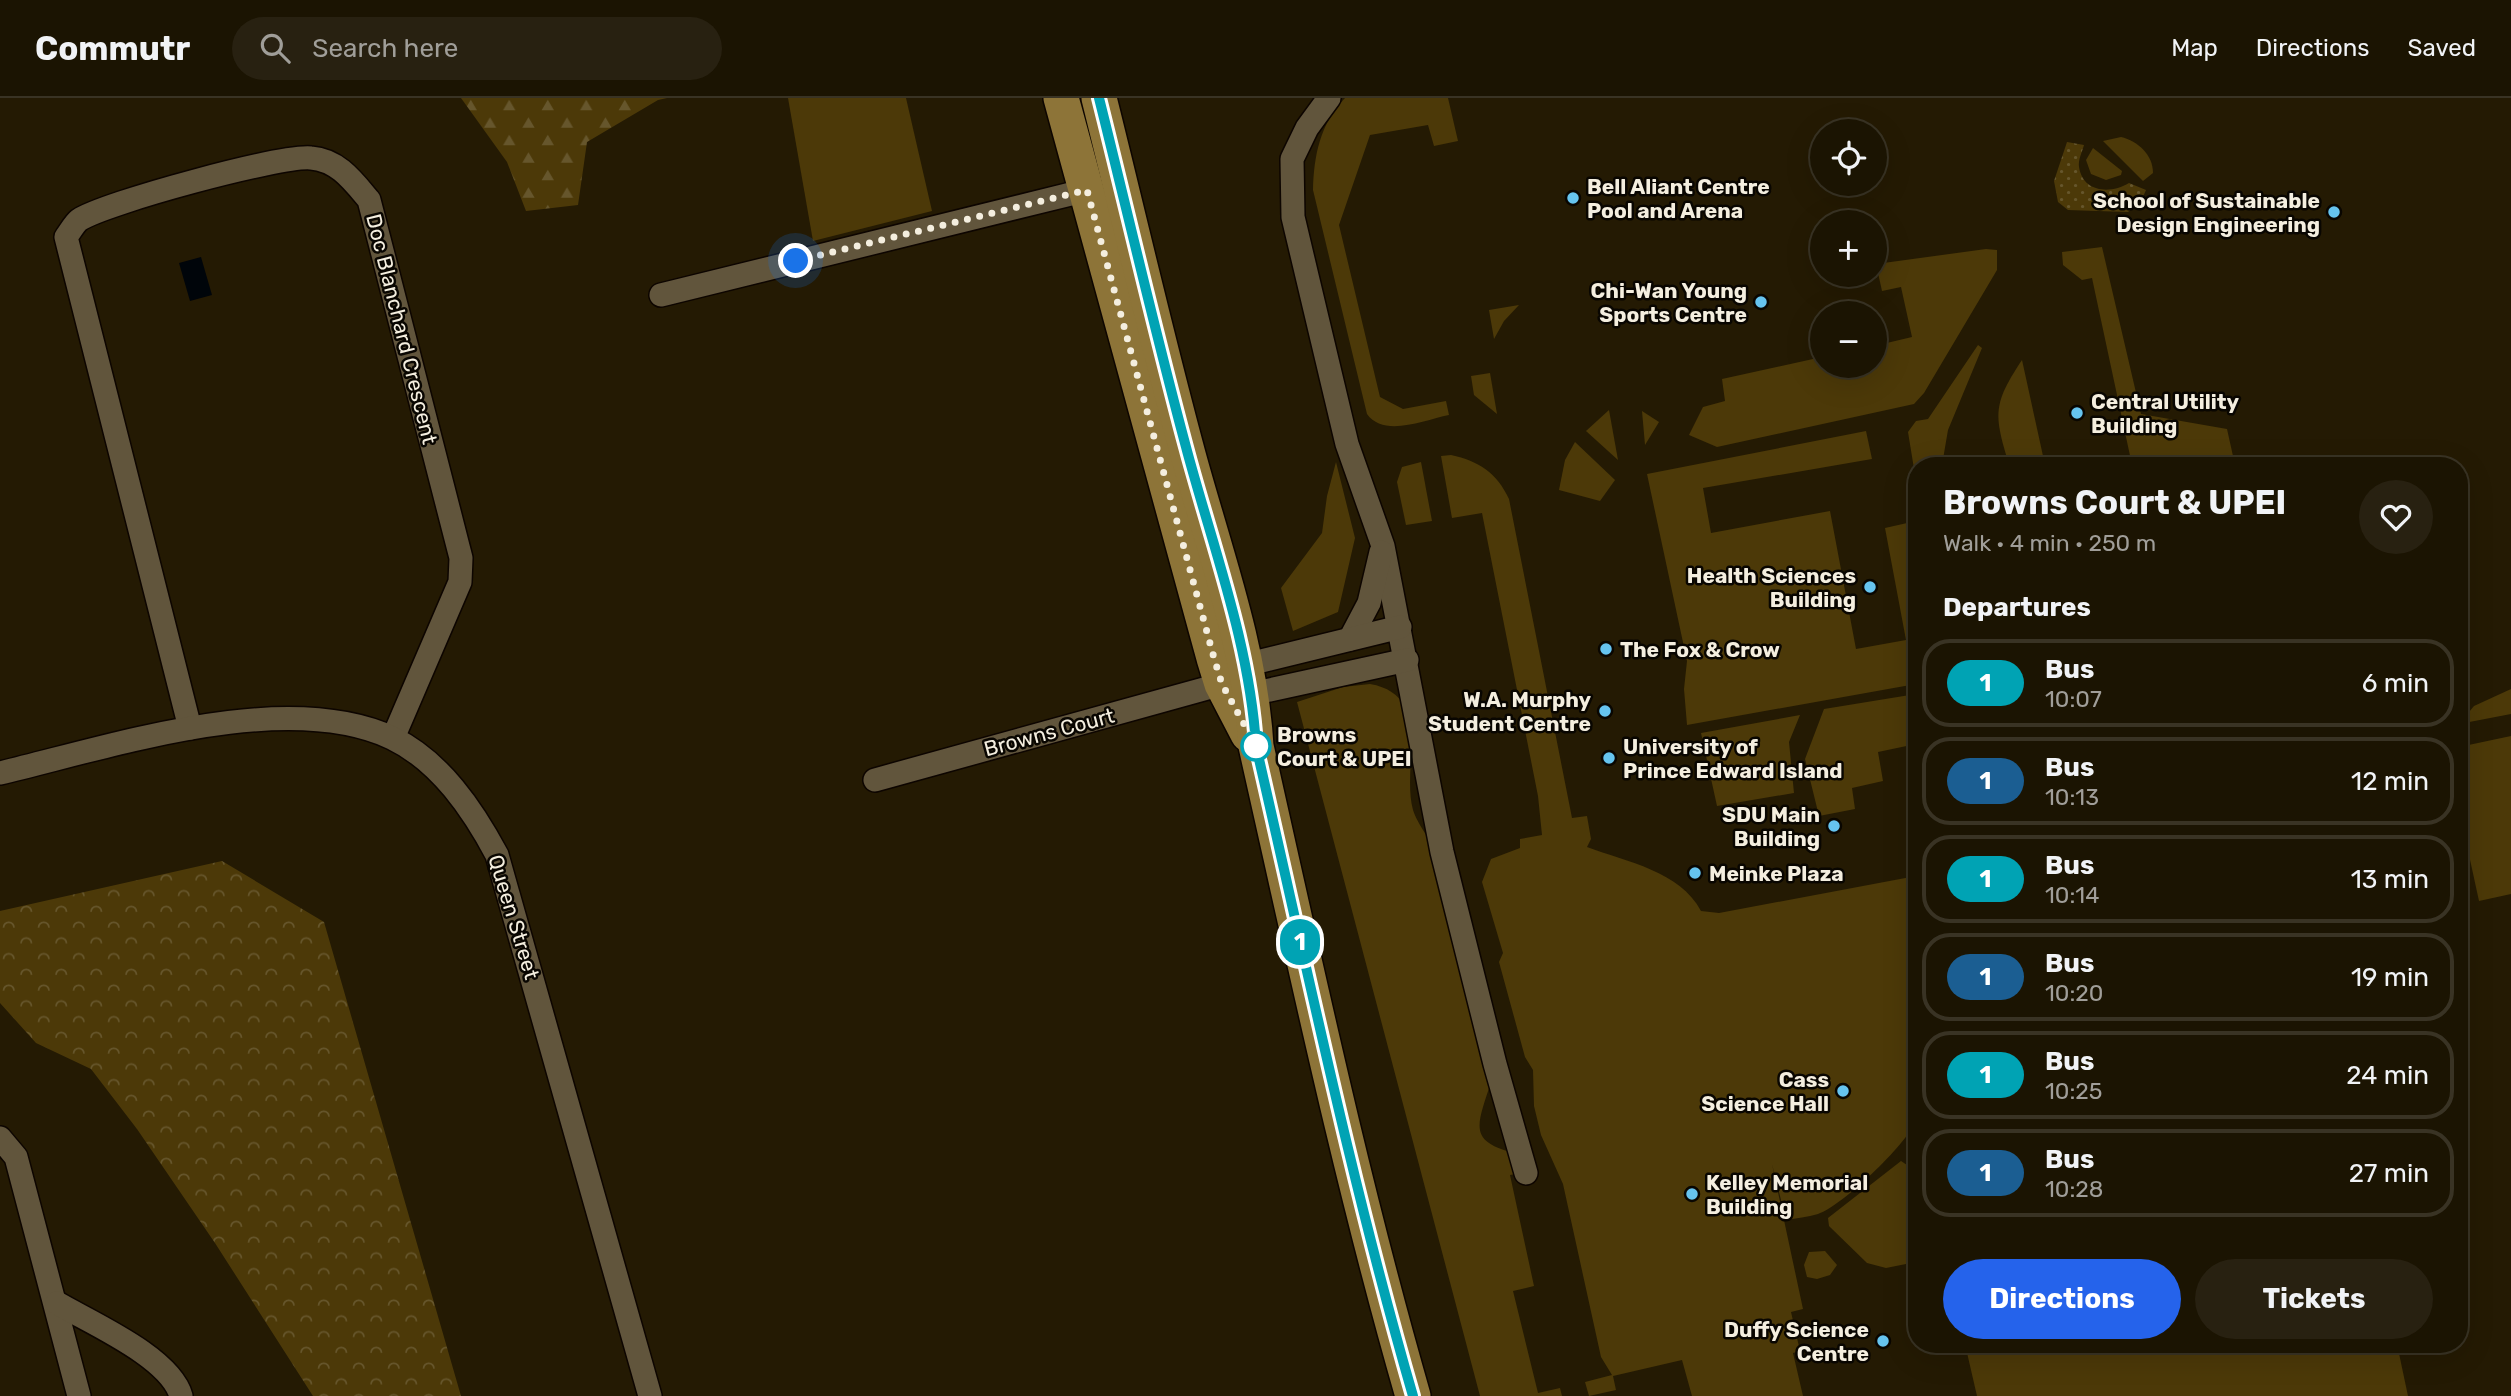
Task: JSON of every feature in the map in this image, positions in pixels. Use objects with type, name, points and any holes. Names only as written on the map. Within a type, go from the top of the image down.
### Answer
[{"type":"main road","points":[[1061,98],[1087,190],[1240,681]]},
{"type":"main road","points":[[1099,98],[1256,746],[1370,1246],[1413,1396]]},
{"type":"street","points":[[1329,98],[1307,128],[1292,159],[1293,217],[1347,444],[1383,546],[1442,852],[1494,1064],[1526,1173]]},
{"type":"street","name":"Doc Blanchard Crescent","points":[[190,728],[66,237],[78,220],[121,203],[280,160],[313,158],[341,168],[369,201],[461,558],[460,583],[393,738]]},
{"type":"street","points":[[661,295],[1087,190]]},
{"type":"street","points":[[1350,639],[1369,603],[1383,546]]},
{"type":"street","points":[[1240,681],[1350,639],[1400,627]]},
{"type":"street","points":[[1240,681],[1407,660]]},
{"type":"street","name":"Browns Court","points":[[875,780],[1240,681]]},
{"type":"street","name":"Queen Street","points":[[0,773],[190,728],[304,717],[355,725],[393,738],[425,760],[476,815],[497,855],[650,1396]]},
{"type":"street","points":[[0,1138],[16,1157],[57,1303],[79,1396]]},
{"type":"street","points":[[57,1303],[161,1365],[177,1383],[181,1396]]},
{"type":"green space","points":[[461,98],[667,98],[658,100],[587,142],[578,205],[526,211],[507,162]]},
{"type":"green space","points":[[788,98],[906,98],[932,211],[813,241]]},
{"type":"green space","points":[[1345,98],[1448,98],[1458,141],[1434,146],[1428,125],[1370,135],[1339,225],[1380,397],[1403,409],[1446,401],[1449,415],[1394,426],[1374,421],[1367,414],[1313,190],[1315,165],[1324,129]]},
{"type":"green space","points":[[2121,137],[2139,145],[2150,160],[2153,173],[2143,181],[2103,141]]},
{"type":"green space","points":[[2067,142],[2084,145],[2079,164],[2086,182],[2106,190],[2129,183],[2146,190],[2142,199],[2128,212],[2068,210],[2058,202],[2054,181]]},
{"type":"green space","points":[[2093,148],[2122,171],[2121,175],[2106,180],[2091,174],[2086,160]]},
{"type":"green space","points":[[2102,247],[2141,414],[2227,429],[2233,457],[2130,457],[2092,278],[2082,280],[2063,265],[2062,252]]},
{"type":"green space","points":[[1986,249],[1997,250],[1997,270],[1924,393],[1914,404],[1717,447],[1689,435],[1703,407],[1725,401],[1722,379],[1810,360],[1810,378],[1887,378],[1887,343],[1912,337],[1901,287],[1882,291],[1881,287],[1887,287],[1887,262]]},
{"type":"green space","points":[[1519,305],[1504,321],[1494,339],[1489,310]]},
{"type":"green space","points":[[1978,345],[1982,348],[1948,430],[1943,457],[1912,457],[1908,432],[1916,421],[1928,419]]},
{"type":"green space","points":[[2022,360],[2043,457],[2007,457],[2000,434],[1999,411],[2005,388]]},
{"type":"green space","points":[[1490,373],[1497,414],[1474,395],[1471,376]]},
{"type":"green space","points":[[1609,410],[1618,460],[1586,431]]},
{"type":"green space","points":[[1642,411],[1659,422],[1645,445]]},
{"type":"green space","points":[[1866,431],[1872,459],[1703,488],[1711,533],[1830,511],[1856,649],[1906,640],[1885,528],[1908,523],[1908,685],[1687,725],[1684,689],[1687,661],[1647,474]]},
{"type":"green space","points":[[1575,442],[1615,480],[1600,501],[1559,490],[1565,460]]},
{"type":"green space","points":[[1451,455],[1486,470],[1499,482],[1509,499],[1572,818],[1587,816],[1591,839],[1587,847],[1666,877],[1692,897],[1701,911],[1719,913],[1908,878],[1908,1135],[1872,1174],[1829,1209],[1818,1214],[1786,1220],[1772,1164],[1803,1309],[1791,1312],[1800,1351],[1793,1353],[1803,1396],[1692,1396],[1682,1360],[1613,1376],[1616,1390],[1589,1396],[1585,1382],[1612,1375],[1601,1357],[1563,1184],[1541,1135],[1534,1106],[1533,1070],[1525,1057],[1499,962],[1503,953],[1482,882],[1491,859],[1520,848],[1520,839],[1542,835],[1538,796],[1482,513],[1452,518],[1441,456]]},
{"type":"green space","points":[[1336,462],[1355,538],[1338,612],[1293,631],[1281,588],[1322,533],[1327,496]]},
{"type":"green space","points":[[1421,462],[1432,521],[1406,525],[1397,482],[1402,467]]},
{"type":"green space","points":[[1370,684],[1390,691],[1402,702],[1409,717],[1410,793],[1413,810],[1429,840],[1491,1082],[1482,1111],[1480,1131],[1484,1139],[1492,1145],[1522,1155],[1526,1172],[1510,1175],[1534,1286],[1513,1291],[1538,1393],[1560,1388],[1562,1396],[1480,1396],[1297,702],[1343,687]]},
{"type":"green space","points":[[2511,689],[2511,714],[2468,722],[2468,713],[2474,706]]},
{"type":"green space","points":[[1908,695],[1908,746],[1878,752],[1883,781],[1852,788],[1855,809],[1819,816],[1805,759],[1824,709]]},
{"type":"green space","points":[[1800,715],[1789,742],[1794,793],[1717,806],[1701,733]]},
{"type":"green space","points":[[2511,736],[2511,894],[2479,901],[2468,850],[2468,745]]},
{"type":"green space","points":[[222,861],[324,922],[461,1396],[313,1396],[215,1243],[137,1129],[91,1069],[36,1043],[0,1003],[0,911]]},
{"type":"green space","points":[[1901,1161],[1908,1166],[1906,1264],[1886,1268],[1867,1263],[1829,1226],[1828,1218]]},
{"type":"green space","points":[[1825,1251],[1837,1265],[1830,1275],[1817,1279],[1807,1277],[1804,1265],[1809,1252]]},
{"type":"green space","points":[[1967,1353],[2399,1353],[2408,1396],[1977,1396]]},
{"type":"shaded area","points":[[201,257],[212,295],[190,301],[179,263]]},
{"type":"bus line","name":"1","points":[[1099,98],[1185,446],[1238,633],[1251,694],[1256,746],[1337,1106],[1370,1246],[1413,1396]]},
{"type":"place","name":"Bell Aliant Centre Pool and Arena","points":[[1573,198]]},
{"type":"place","name":"School of Sustainable Design Engineering","points":[[2334,212]]},
{"type":"place","name":"Chi-Wan Young Sports Centre","points":[[1761,302]]},
{"type":"place","name":"Central Utility Building","points":[[2077,413]]},
{"type":"place","name":"Health Sciences Building","points":[[1870,587]]},
{"type":"place","name":"The Fox & Crow","points":[[1606,649]]},
{"type":"place","name":"W.A. Murphy Student Centre","points":[[1605,711]]},
{"type":"place","name":"Browns Court & UPEI","points":[[1256,746]]},
{"type":"place","name":"University of Prince Edward Island","points":[[1609,758]]},
{"type":"place","name":"SDU Main Building","points":[[1834,826]]},
{"type":"place","name":"Meinke Plaza","points":[[1695,873]]},
{"type":"place","name":"Cass Science Hall","points":[[1843,1091]]},
{"type":"place","name":"Kelley Memorial Building","points":[[1692,1194]]},
{"type":"place","name":"Duffy Science Centre","points":[[1883,1341]]},
{"type":"route","points":[[796,261],[1087,190],[1214,658],[1222,684],[1244,729],[1256,746]]}]
